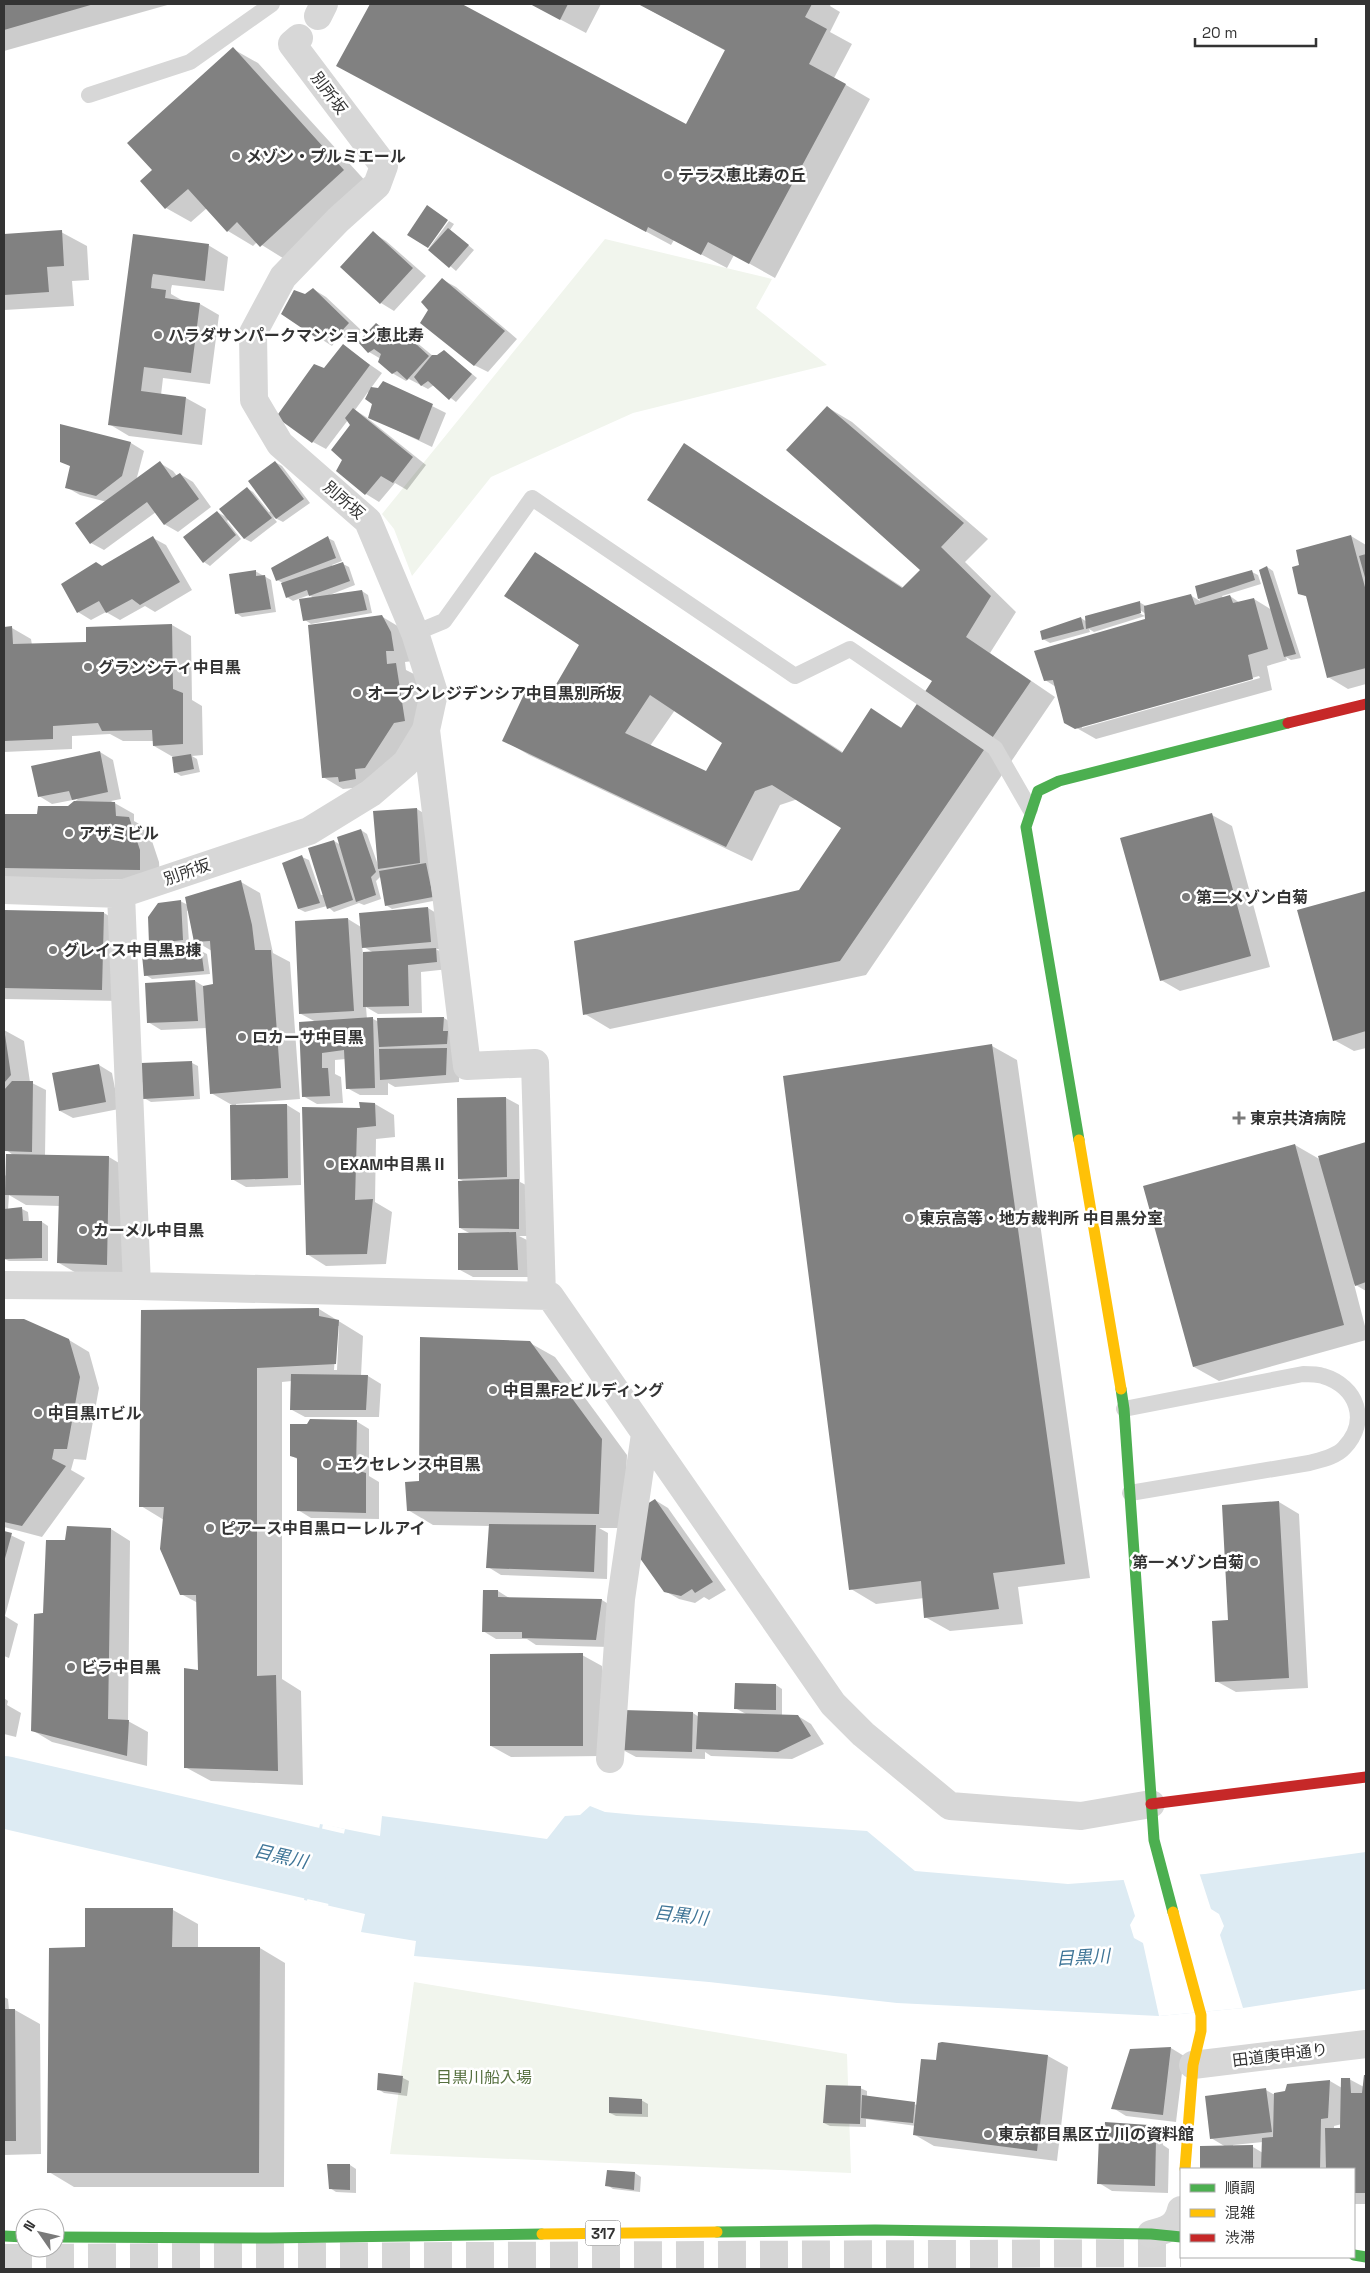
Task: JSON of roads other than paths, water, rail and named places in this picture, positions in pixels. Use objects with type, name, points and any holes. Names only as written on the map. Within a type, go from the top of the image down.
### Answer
[{"type":"street","name":"別所坂","points":[[122,894],[309,831],[371,793],[406,763],[426,730],[434,693],[415,633],[368,521],[280,444],[254,400],[253,333],[283,277],[338,220],[377,185],[384,166],[292,44],[299,38]]},
{"type":"street","points":[[1185,2168],[1193,2065],[1201,2030],[1201,2015],[1157,1855],[1151,1804],[1124,1409],[1117,1357],[1026,826],[1030,809],[1038,791],[1059,781],[1366,704]]},
{"type":"street","points":[[426,730],[467,1066],[535,1063],[542,1296]]},
{"type":"street","points":[[4,890],[122,894],[136,1286]]},
{"type":"street","points":[[4,1285],[136,1286],[550,1296],[833,1704],[862,1734],[950,1806],[1081,1816],[1151,1804],[1366,1777]]},
{"type":"street","points":[[610,1759],[621,1599],[645,1434]]},
{"type":"street","name":"田道庚申通り","points":[[1193,2065],[1366,2044]]},
{"type":"street","points":[[1151,2234],[1173,2226],[1180,2214]]},
{"type":"street","name":"317","points":[[65,2237],[269,2238],[875,2230],[1151,2234],[1180,2237]]},
{"type":"lane","points":[[89,95],[190,62],[272,4]]},
{"type":"lane","points":[[415,633],[444,621],[532,498],[795,676],[850,649],[995,748],[1030,809]]},
{"type":"lane","points":[[1124,1409],[1303,1374],[1322,1375],[1339,1383],[1352,1394],[1359,1416],[1354,1435],[1344,1449],[1327,1458],[1309,1463],[1130,1493]]},
{"type":"water","points":[[590,1806],[605,1812],[637,1815],[867,1831],[915,1871],[1068,1884],[1205,1874],[1366,1852],[1366,1989],[1243,2008],[1159,2016],[897,2003],[709,1982],[414,1956],[416,1941],[361,1932],[365,1914],[304,1900],[320,1824],[380,1836],[382,1816],[547,1839],[565,1816],[580,1815]]},
{"type":"waterway","name":"目黒川","points":[[4,1792],[376,1878],[410,1882]]},
{"type":"tunnel","points":[[4,2258],[1180,2253]]},
{"type":"place","name":"メゾン・プルミエール","points":[[236,156]]},
{"type":"place","name":"テラス恵比寿の丘","points":[[668,175]]},
{"type":"place","name":"ハラダサンパークマンション恵比寿","points":[[158,335]]},
{"type":"place","name":"グランシティ中目黒","points":[[88,667]]},
{"type":"place","name":"オープンレジデンシア中目黒別所坂","points":[[357,693]]},
{"type":"place","name":"アザミビル","points":[[69,833]]},
{"type":"place","name":"第二メゾン白菊","points":[[1186,897]]},
{"type":"place","name":"グレイス中目黒B棟","points":[[53,950]]},
{"type":"place","name":"ロカーサ中目黒","points":[[242,1037]]},
{"type":"place","name":"東京共済病院","points":[[1239,1118]]},
{"type":"place","name":"EXAM中目黒Ⅱ","points":[[330,1164]]},
{"type":"place","name":"東京高等・地方裁判所 中目黒分室","points":[[909,1218]]},
{"type":"place","name":"カーメル中目黒","points":[[83,1230]]},
{"type":"place","name":"中目黒F2ビルディング","points":[[493,1390]]},
{"type":"place","name":"中目黒ITビル","points":[[38,1413]]},
{"type":"place","name":"エクセレンス中目黒","points":[[327,1464]]},
{"type":"place","name":"ピアース中目黒ローレルアイ","points":[[210,1528]]},
{"type":"place","name":"第一メゾン白菊","points":[[1254,1562]]},
{"type":"place","name":"ビラ中目黒","points":[[71,1667]]},
{"type":"place","name":"東京都目黒区立 川の資料館","points":[[988,2134]]},
{"type":"park label","name":"目黒川船入場","points":[[484,2077]]}]
